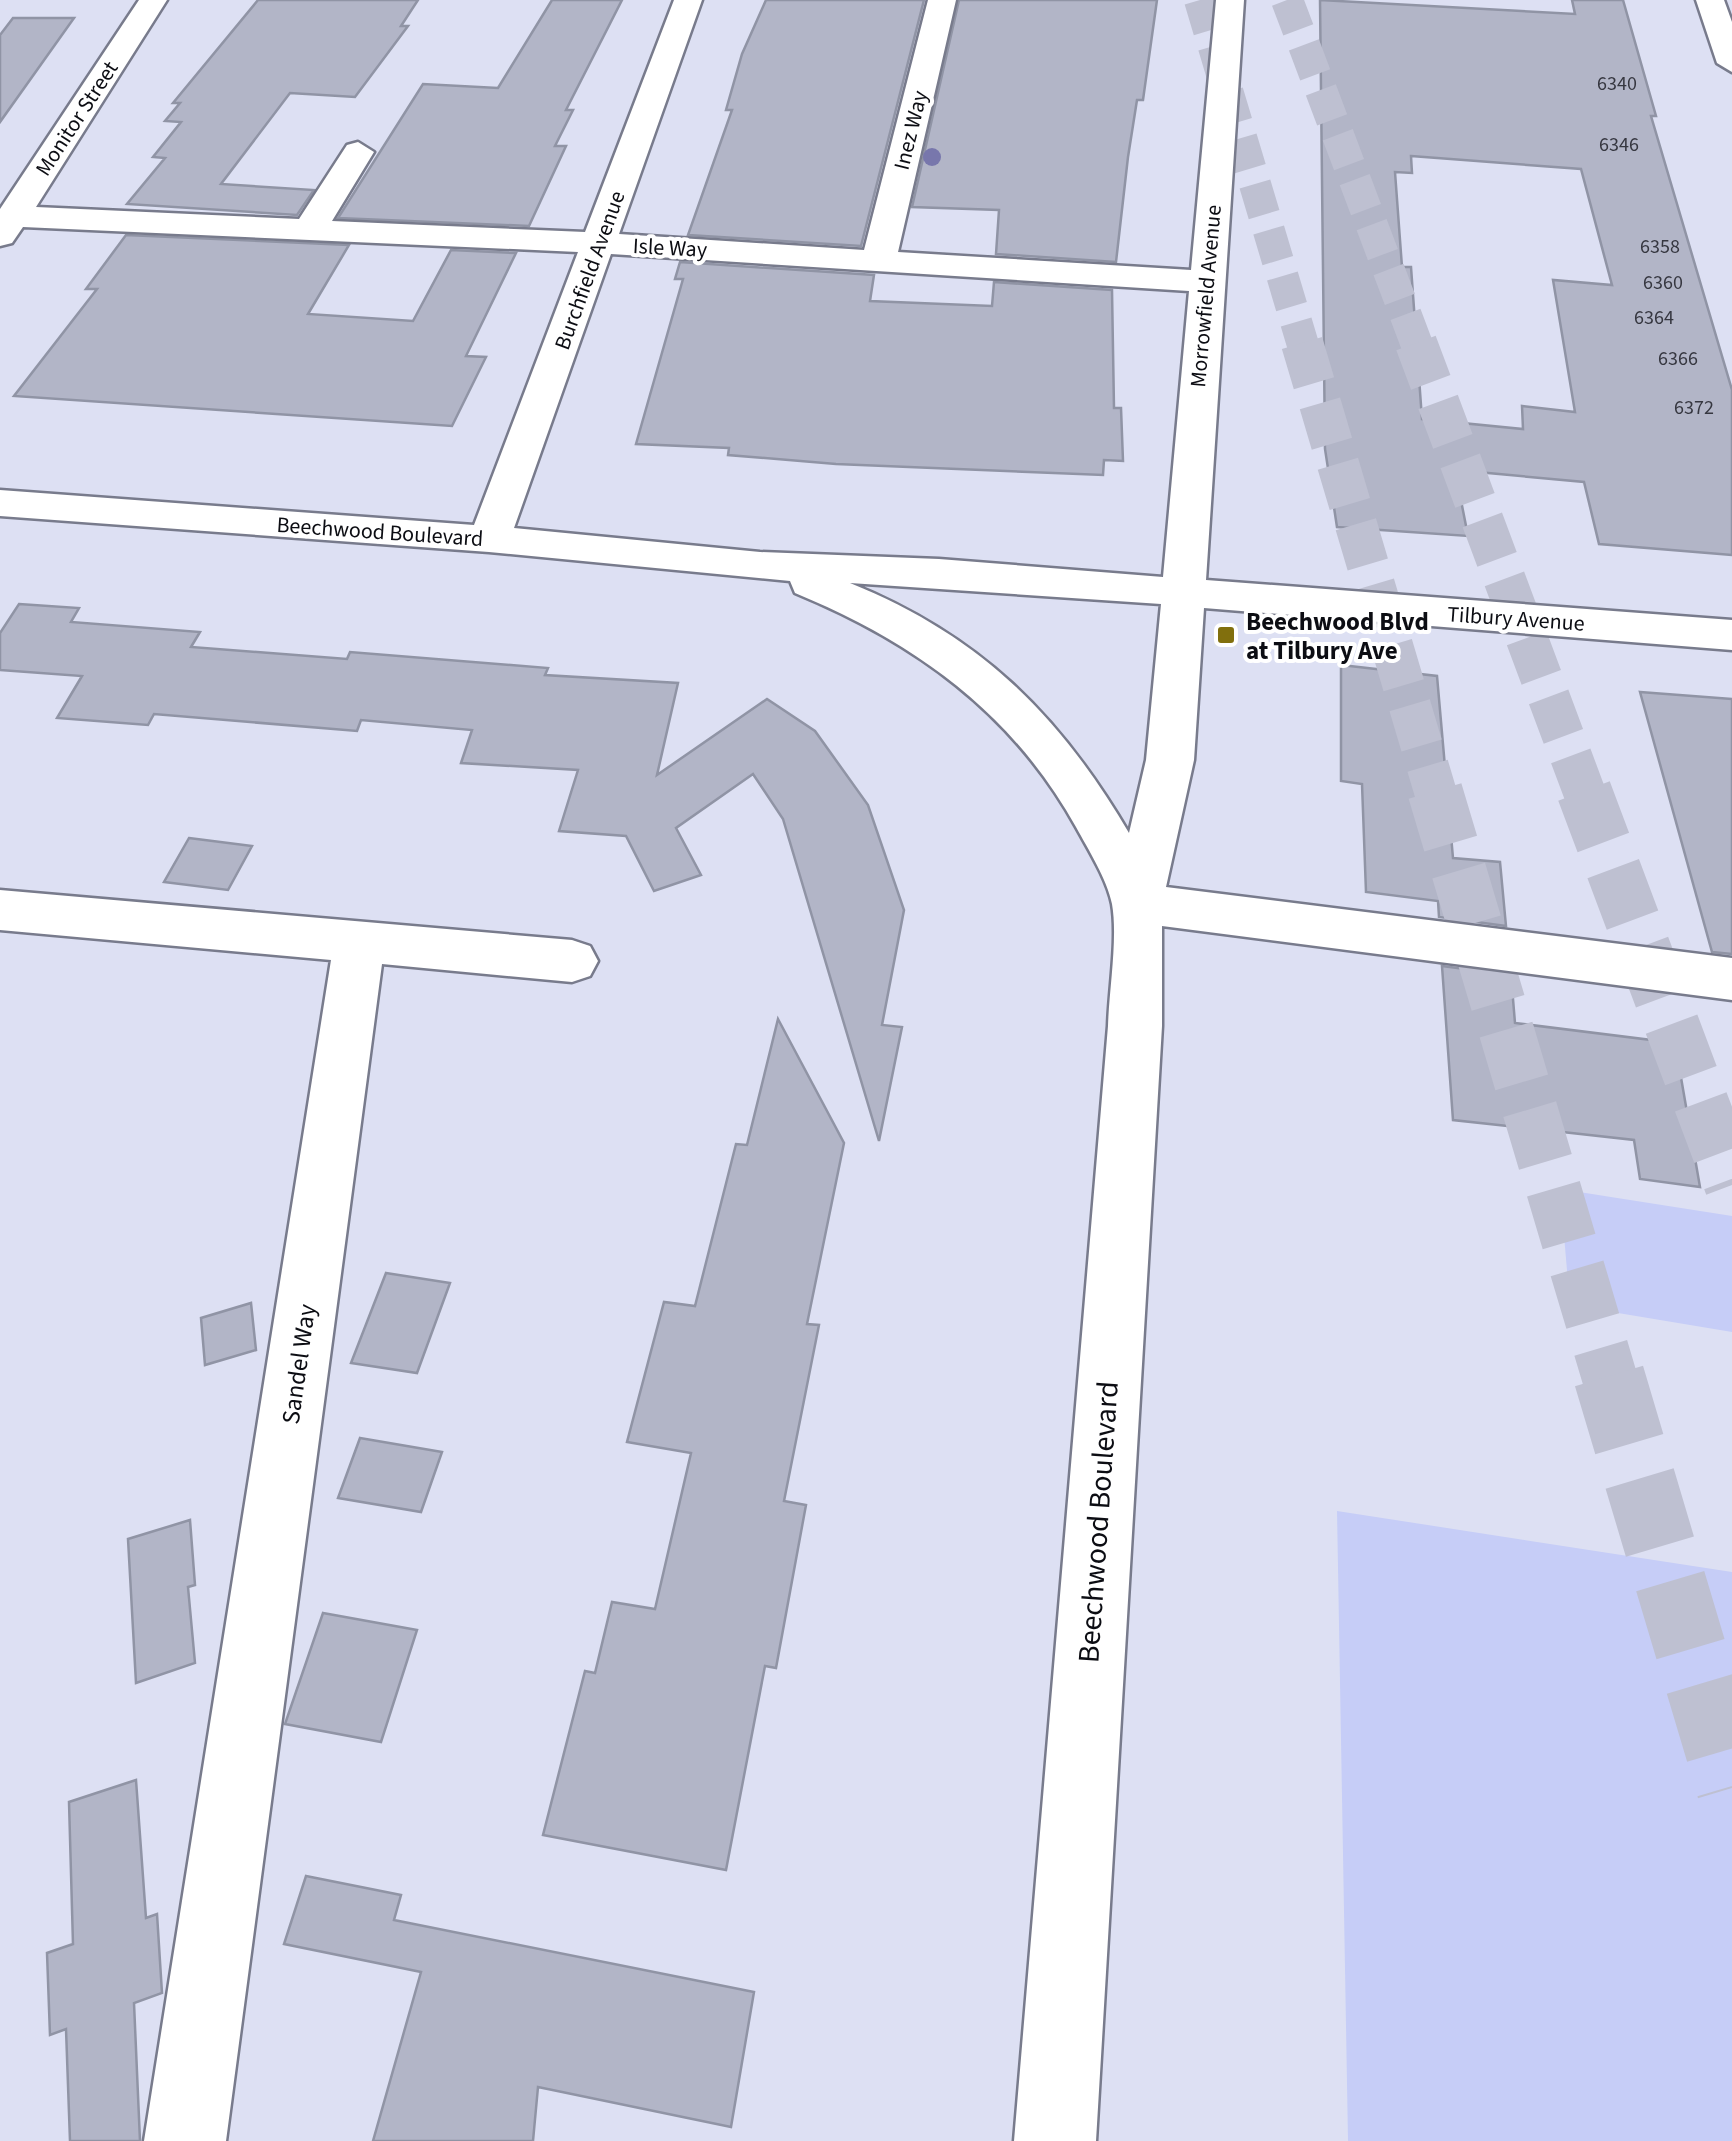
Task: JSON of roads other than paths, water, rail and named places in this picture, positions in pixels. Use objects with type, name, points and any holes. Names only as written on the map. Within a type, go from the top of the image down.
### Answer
[{"type":"street","name":"Monitor Street","points":[[6,226],[153,0]]},
{"type":"street","name":"Burchfield Avenue","points":[[489,539],[688,0]]},
{"type":"street","name":"Inez Way","points":[[878,260],[942,0]]},
{"type":"street","name":"Morrowfield Avenue","points":[[1180,592],[1230,0]]},
{"type":"street","points":[[1710,0],[1732,62]]},
{"type":"street","points":[[309,230],[358,152]]},
{"type":"street","name":"Isle Way","points":[[6,226],[309,230],[599,243],[1206,282]]},
{"type":"street","name":"Beechwood Boulevard","points":[[0,503],[489,539],[760,566],[1180,592],[1170,760],[1137,903],[1135,1026],[1055,2141]]},
{"type":"street","name":"Beechwood Boulevard","points":[[760,566],[866,603],[939,644],[1012,702],[1066,765],[1114,845],[1137,903]]},
{"type":"street","name":"Tilbury Avenue","points":[[1180,592],[1732,634]]},
{"type":"street","points":[[1137,903],[1732,979]]},
{"type":"street","points":[[0,910],[572,961]]},
{"type":"street","name":"Sandel Way","points":[[185,2141],[359,944]]},
{"type":"tunnel","points":[[1200,0],[1303,345]]},
{"type":"tunnel","points":[[1287,0],[1417,345]]},
{"type":"tunnel","points":[[1302,343],[1436,794]]},
{"type":"tunnel","points":[[1416,343],[1585,794]]},
{"type":"tunnel","points":[[1435,791],[1610,1379]]},
{"type":"tunnel","points":[[1584,791],[1732,1185]]},
{"type":"tunnel","points":[[1609,1376],[1732,1788]]},
{"type":"place","name":"Beechwood Blvd at Tilbury Ave","points":[[1226,635]]}]
